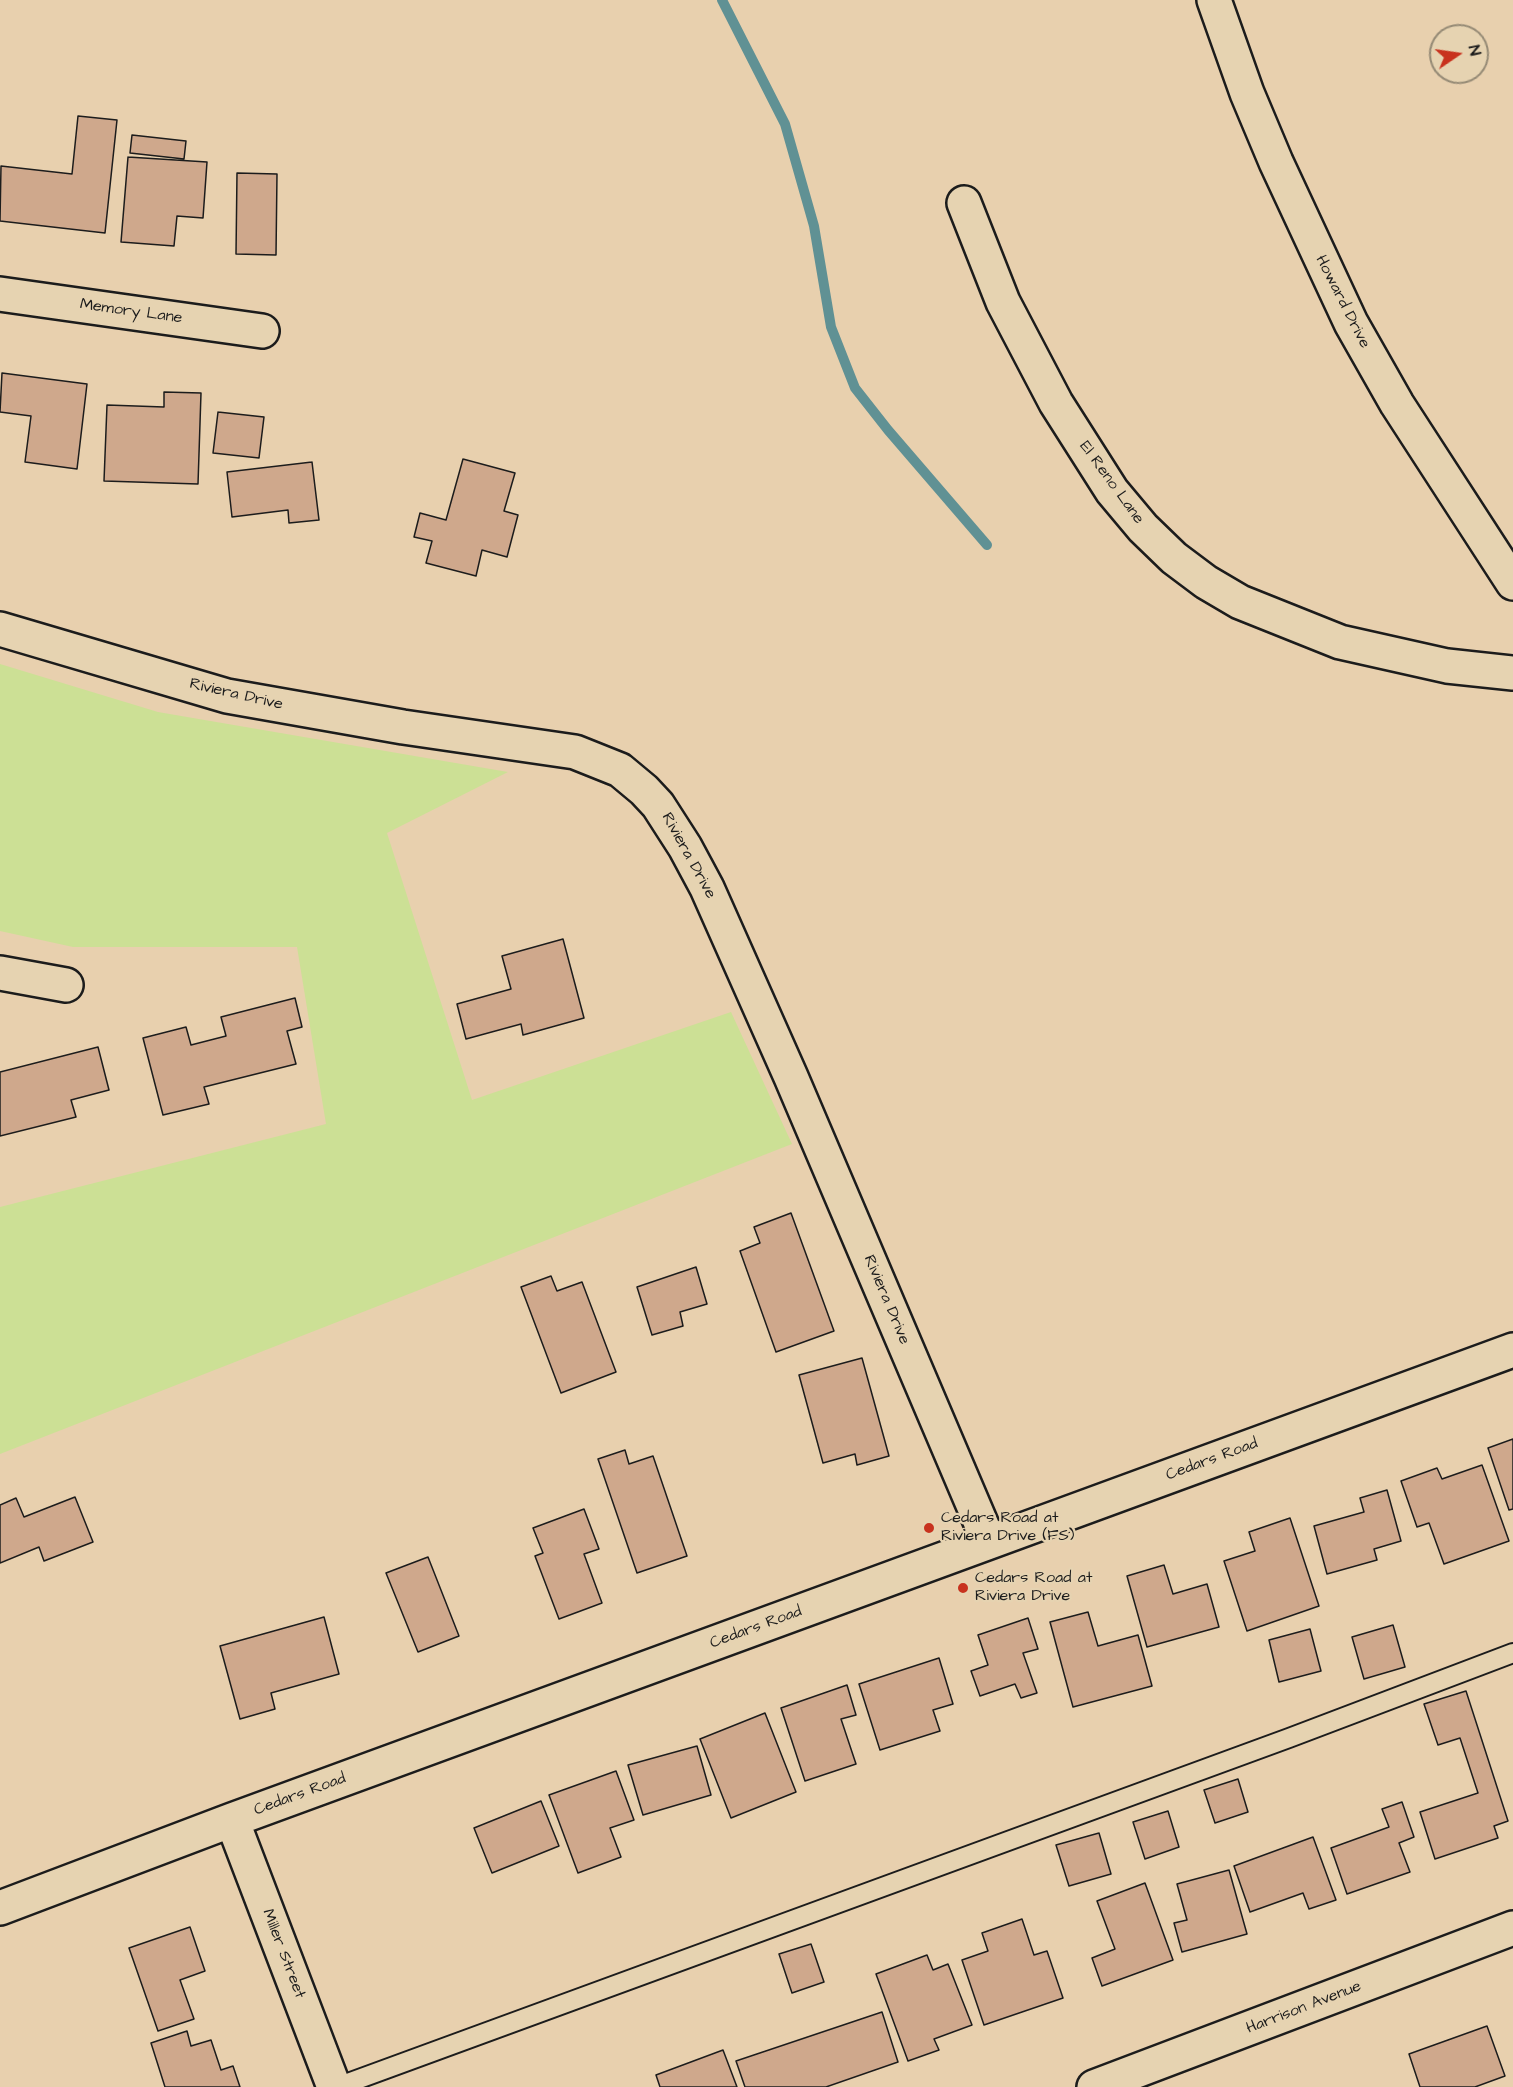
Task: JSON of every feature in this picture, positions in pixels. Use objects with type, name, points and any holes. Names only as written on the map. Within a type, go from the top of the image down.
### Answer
[{"type":"street","name":"Howard Drive","points":[[1214,0],[1247,93],[1276,162],[1351,323],[1397,404],[1513,583]]},
{"type":"street","name":"El Reno Lane","points":[[964,203],[1004,302],[1056,403],[1112,491],[1143,528],[1174,558],[1206,582],[1240,602],[1340,642],[1447,666],[1513,673]]},
{"type":"street","name":"Memory Lane","points":[[0,294],[262,331]]},
{"type":"street","name":"Riviera Drive","points":[[0,629],[227,696],[403,727],[575,752],[620,770],[644,790],[658,804],[707,888],[796,1088],[989,1542]]},
{"type":"street","points":[[0,973],[66,985]]},
{"type":"street","name":"Cedars Road","points":[[0,1908],[232,1820],[1513,1350]]},
{"type":"street","name":"Miller Street","points":[[232,1820],[335,2087]]},
{"type":"street","name":"Harrison Avenue","points":[[1094,2087],[1513,1928]]},
{"type":"lane","points":[[335,2087],[1289,1738],[1513,1653]]},
{"type":"green space","points":[[0,664],[158,712],[508,772],[387,833],[472,1100],[731,1012],[792,1144],[0,1454],[0,1207],[326,1124],[297,947],[73,947],[0,931]]},
{"type":"building","points":[[78,116],[117,120],[105,233],[0,221],[1,166],[72,174]]},
{"type":"building","points":[[132,135],[186,141],[184,159],[130,153]]},
{"type":"building","points":[[128,157],[207,162],[203,218],[177,216],[174,246],[121,242]]},
{"type":"building","points":[[237,173],[277,174],[276,255],[236,254]]},
{"type":"building","points":[[2,373],[87,384],[77,469],[25,462],[31,416],[0,412]]},
{"type":"building","points":[[164,392],[201,393],[198,484],[104,481],[107,405],[164,407]]},
{"type":"building","points":[[218,412],[264,417],[259,458],[213,453]]},
{"type":"building","points":[[463,459],[515,473],[504,511],[518,515],[507,557],[482,550],[476,576],[426,563],[432,541],[414,537],[420,513],[446,520]]},
{"type":"building","points":[[312,462],[319,520],[289,523],[288,510],[232,517],[227,472]]},
{"type":"building","points":[[563,939],[584,1018],[523,1035],[521,1024],[466,1039],[457,1004],[511,989],[502,956]]},
{"type":"building","points":[[295,998],[302,1027],[287,1031],[296,1064],[204,1087],[209,1104],[163,1115],[143,1038],[186,1027],[191,1045],[226,1036],[221,1017]]},
{"type":"building","points":[[98,1047],[109,1090],[71,1100],[76,1117],[0,1136],[0,1072]]},
{"type":"building","points":[[791,1213],[834,1331],[776,1352],[740,1251],[760,1243],[754,1227]]},
{"type":"building","points":[[696,1267],[707,1304],[680,1312],[683,1326],[652,1335],[637,1287]]},
{"type":"building","points":[[551,1276],[557,1291],[582,1282],[616,1372],[561,1393],[521,1287]]},
{"type":"building","points":[[862,1358],[889,1456],[857,1465],[855,1454],[823,1463],[799,1375]]},
{"type":"building","points":[[1513,1439],[1513,1509],[1509,1510],[1488,1448]]},
{"type":"building","points":[[625,1450],[629,1464],[653,1456],[687,1556],[637,1573],[598,1459]]},
{"type":"building","points":[[1482,1465],[1509,1541],[1444,1564],[1429,1523],[1417,1527],[1401,1481],[1437,1468],[1442,1479]]},
{"type":"building","points":[[1387,1490],[1401,1541],[1374,1549],[1377,1560],[1327,1574],[1314,1526],[1364,1512],[1360,1498]]},
{"type":"building","points":[[75,1497],[93,1542],[44,1561],[39,1547],[0,1563],[0,1505],[16,1498],[24,1517]]},
{"type":"building","points":[[584,1509],[599,1549],[584,1554],[602,1603],[559,1619],[535,1556],[543,1553],[533,1528]]},
{"type":"building","points":[[1290,1518],[1319,1606],[1247,1631],[1224,1561],[1255,1551],[1249,1532]]},
{"type":"building","points":[[428,1557],[459,1636],[418,1652],[386,1573]]},
{"type":"building","points":[[1164,1565],[1173,1594],[1207,1584],[1219,1627],[1147,1647],[1127,1576]]},
{"type":"building","points":[[1088,1612],[1098,1646],[1138,1635],[1152,1686],[1073,1707],[1050,1622]]},
{"type":"building","points":[[324,1617],[339,1674],[271,1693],[275,1709],[240,1719],[220,1646]]},
{"type":"building","points":[[1028,1618],[1038,1649],[1023,1653],[1037,1693],[1021,1698],[1015,1684],[980,1696],[971,1671],[988,1665],[978,1635]]},
{"type":"building","points":[[1393,1625],[1405,1667],[1364,1679],[1352,1637]]},
{"type":"building","points":[[1310,1629],[1321,1671],[1279,1682],[1269,1640]]},
{"type":"building","points":[[939,1658],[953,1704],[933,1710],[940,1731],[880,1750],[859,1684]]},
{"type":"building","points":[[847,1685],[856,1715],[841,1719],[856,1764],[805,1781],[781,1708]]},
{"type":"building","points":[[1466,1691],[1508,1821],[1494,1826],[1498,1838],[1435,1859],[1420,1812],[1478,1793],[1460,1738],[1438,1745],[1424,1704]]},
{"type":"building","points":[[765,1713],[796,1792],[731,1818],[700,1739]]},
{"type":"building","points":[[697,1746],[711,1795],[643,1815],[628,1765]]},
{"type":"building","points":[[616,1771],[634,1820],[610,1828],[621,1857],[578,1873],[549,1795]]},
{"type":"building","points":[[1238,1779],[1248,1812],[1215,1823],[1204,1790]]},
{"type":"building","points":[[541,1801],[559,1846],[492,1873],[474,1828]]},
{"type":"building","points":[[1402,1802],[1414,1837],[1399,1843],[1410,1872],[1347,1894],[1331,1848],[1389,1827],[1382,1809]]},
{"type":"building","points":[[1168,1811],[1179,1847],[1145,1859],[1133,1822]]},
{"type":"building","points":[[1099,1833],[1111,1874],[1069,1886],[1056,1845]]},
{"type":"building","points":[[1313,1837],[1336,1900],[1309,1909],[1303,1893],[1250,1912],[1234,1866]]},
{"type":"building","points":[[1229,1870],[1247,1934],[1182,1952],[1174,1923],[1187,1920],[1177,1884]]},
{"type":"building","points":[[1145,1883],[1173,1960],[1102,1986],[1092,1958],[1115,1949],[1097,1901]]},
{"type":"building","points":[[1022,1919],[1034,1955],[1047,1951],[1063,1998],[984,2025],[962,1960],[988,1951],[982,1933]]},
{"type":"building","points":[[190,1927],[205,1971],[180,1980],[194,2019],[158,2031],[129,1948]]},
{"type":"building","points":[[811,1944],[824,1982],[792,1993],[779,1954]]},
{"type":"building","points":[[927,1955],[933,1970],[948,1964],[972,2025],[934,2039],[939,2050],[908,2061],[876,1974]]},
{"type":"building","points":[[882,2012],[898,2062],[826,2087],[745,2087],[736,2061]]},
{"type":"building","points":[[1487,2026],[1505,2076],[1475,2087],[1420,2087],[1409,2054]]},
{"type":"building","points":[[187,2031],[191,2046],[211,2040],[221,2070],[233,2066],[240,2087],[165,2087],[151,2043]]},
{"type":"building","points":[[723,2050],[737,2087],[660,2087],[656,2075]]},
{"type":"waterway","points":[[722,0],[785,124],[814,226],[831,327],[855,388],[987,545]]},
{"type":"place","name":"Cedars Road at Riviera Drive (FS)","points":[[929,1528]]},
{"type":"place","name":"Cedars Road at Riviera Drive","points":[[963,1588]]}]
